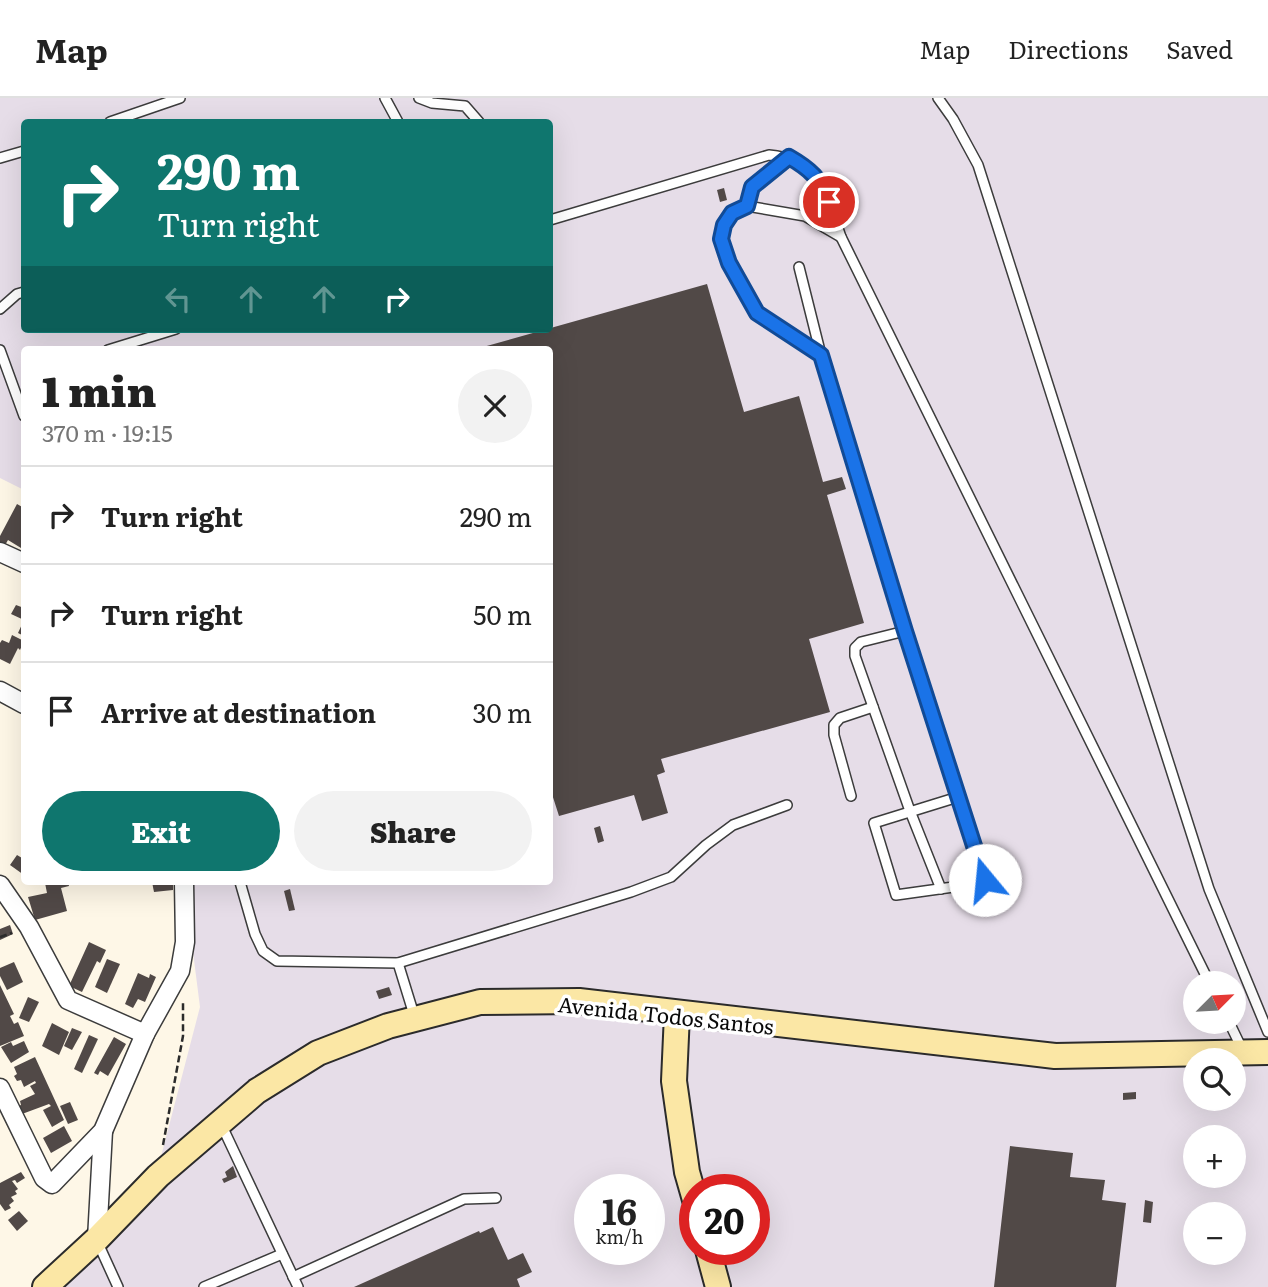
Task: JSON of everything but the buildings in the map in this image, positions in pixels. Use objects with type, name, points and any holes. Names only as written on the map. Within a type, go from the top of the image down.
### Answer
[{"type":"street","points":[[0,552],[21,562]]},
{"type":"street","points":[[0,691],[21,702]]},
{"type":"street","points":[[0,1088],[44,1178],[52,1184],[103,1130],[145,1034],[180,971],[185,942],[184,885]]},
{"type":"street","points":[[0,886],[29,927],[68,1000],[145,1034]]},
{"type":"street","name":"Avenida Todos Santos","points":[[45,1287],[97,1239],[158,1176],[257,1091],[318,1053],[388,1026],[480,1002],[579,1001],[1055,1056],[1256,1053]]},
{"type":"street","points":[[677,1014],[674,1081],[688,1174]]},
{"type":"street","points":[[97,1239],[103,1130]]},
{"type":"street","points":[[712,1265],[718,1287]]},
{"type":"lane","points":[[119,119],[180,98]]},
{"type":"lane","points":[[385,98],[396,119]]},
{"type":"lane","points":[[419,98],[432,103],[465,106],[476,119]]},
{"type":"lane","points":[[937,98],[953,119],[978,165],[1209,889],[1268,1032]]},
{"type":"lane","points":[[0,158],[21,152]]},
{"type":"lane","points":[[553,218],[769,155],[789,157],[804,166],[822,184],[841,237],[1204,971]]},
{"type":"lane","points":[[747,206],[752,187],[789,157]]},
{"type":"lane","points":[[821,355],[757,313],[729,263],[721,239],[724,225],[732,213],[747,206],[805,216],[841,237]]},
{"type":"lane","points":[[799,267],[821,355],[905,631],[985,880],[982,883],[899,896],[894,892],[874,823],[958,797]]},
{"type":"lane","points":[[0,309],[21,293]]},
{"type":"lane","points":[[121,346],[163,333]]},
{"type":"lane","points":[[0,349],[21,408]]},
{"type":"lane","points":[[905,631],[861,642],[855,648],[855,656],[941,889]]},
{"type":"lane","points":[[851,796],[834,735],[834,725],[840,718],[873,708]]},
{"type":"lane","points":[[241,885],[255,934],[263,951],[277,961],[398,963],[631,892],[671,877],[733,825],[788,805]]},
{"type":"lane","points":[[398,963],[415,1019]]},
{"type":"lane","points":[[1239,1034],[1256,1053]]},
{"type":"lane","points":[[220,1122],[295,1282],[464,1199],[496,1198]]},
{"type":"lane","points":[[97,1239],[118,1287]]},
{"type":"lane","points":[[204,1287],[282,1254]]},
{"type":"path","points":[[158,1176],[183,1036],[180,971]]},
{"type":"shaded area","points":[[0,98],[1268,98],[1268,1287],[50,1287],[151,1195],[200,1007],[184,885],[553,885],[553,346],[21,346],[21,488],[0,478]]},
{"type":"route","points":[[829,202],[822,184],[804,166],[789,157],[752,187],[747,206],[732,213],[724,225],[721,239],[729,263],[757,313],[821,355],[905,631],[985,880]]}]
